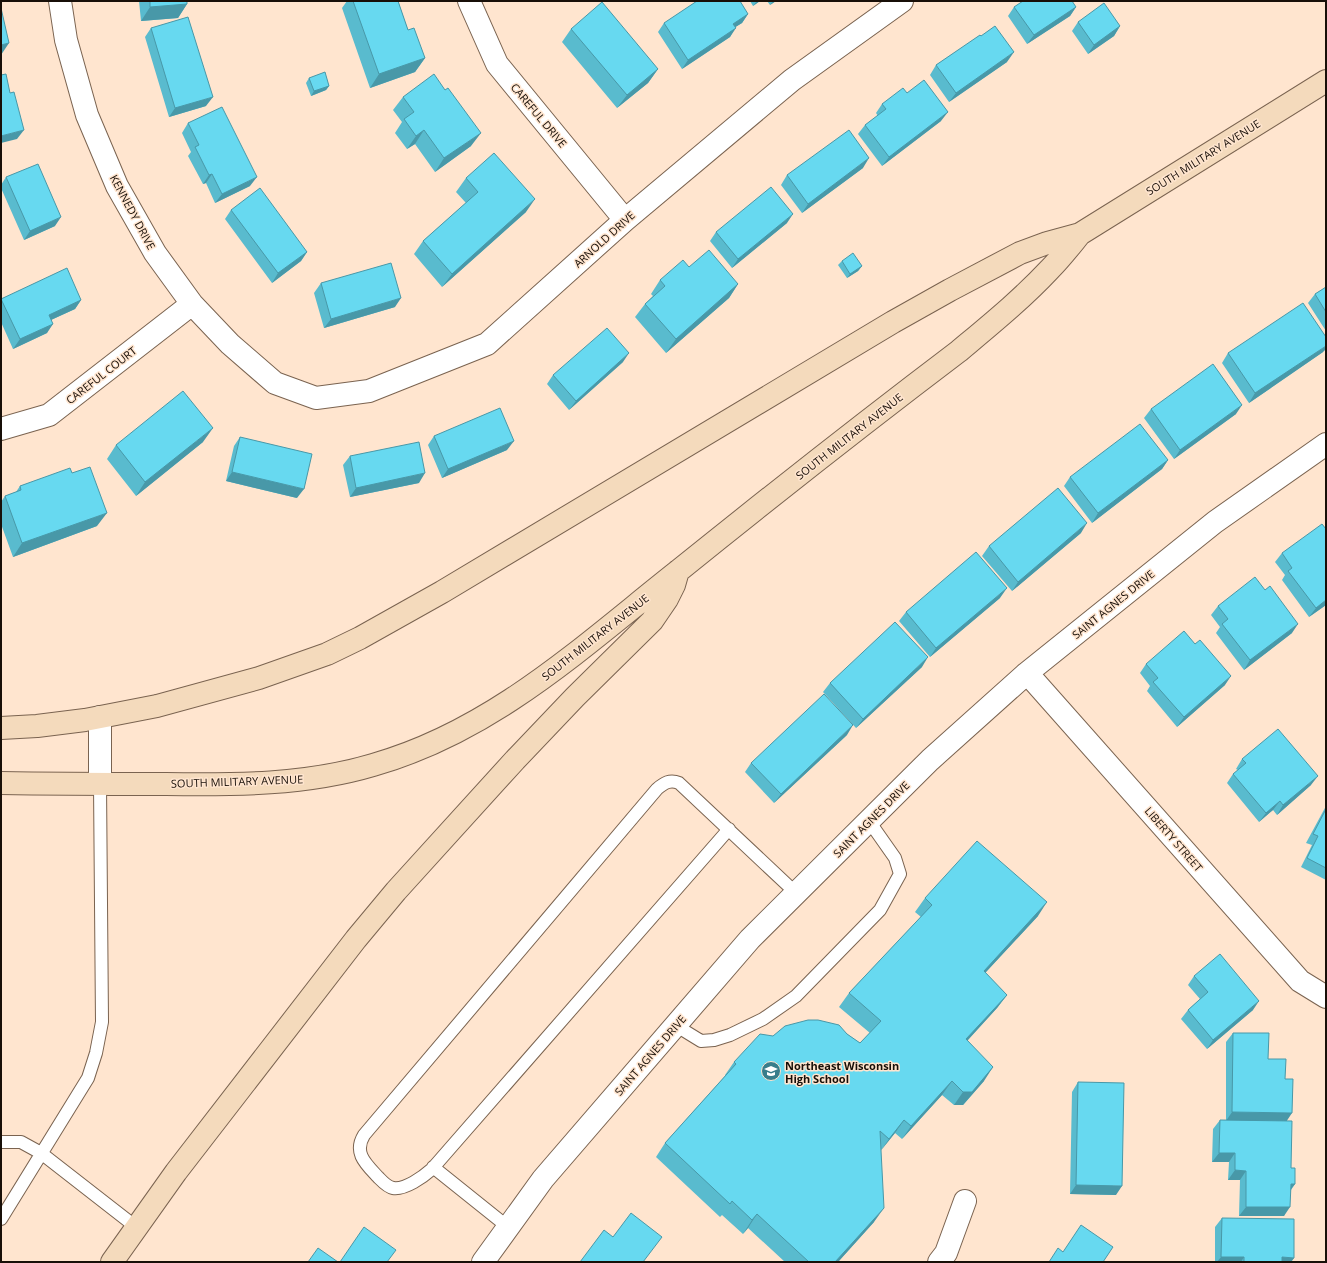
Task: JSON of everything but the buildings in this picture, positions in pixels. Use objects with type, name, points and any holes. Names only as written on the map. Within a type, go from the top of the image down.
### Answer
[{"type":"main road","name":"SOUTH MILITARY AVENUE","points":[[1,728],[53,724],[100,717],[177,701],[259,678],[310,660],[360,638],[442,592],[899,318],[1008,259],[1046,243],[1080,234],[1326,81]]},
{"type":"main road","name":"SOUTH MILITARY AVENUE","points":[[1,783],[206,785],[289,780],[349,771],[371,766],[409,753],[468,726],[525,692],[562,664],[982,332],[1050,269],[1080,234]]},
{"type":"main road","points":[[112,1262],[190,1154],[356,939],[396,891],[515,760],[580,692],[652,621],[667,600],[679,570]]},
{"type":"street","name":"KENNEDY DRIVE","points":[[60,1],[66,40],[87,115],[117,186],[155,253],[192,304],[230,344],[275,384]]},
{"type":"street","name":"CAREFUL DRIVE","points":[[469,1],[497,64],[625,220]]},
{"type":"street","name":"ARNOLD DRIVE","points":[[275,384],[316,398],[369,391],[487,344],[625,220],[792,80],[902,1]]},
{"type":"street","name":"CAREFUL COURT","points":[[1,429],[50,415],[192,304]]},
{"type":"street","name":"SAINT AGNES DRIVE","points":[[483,1262],[543,1179],[750,939],[930,760],[1028,673],[1215,522],[1326,444]]},
{"type":"street","name":"LIBERTY STREET","points":[[1028,673],[1300,981],[1326,997]]},
{"type":"street","points":[[100,717],[100,784]]},
{"type":"street","points":[[939,1262],[946,1253],[965,1201]]},
{"type":"lane","points":[[729,830],[433,1167],[422,1177],[401,1188],[392,1188],[385,1184],[364,1163],[360,1150],[360,1142],[369,1129],[657,789],[668,782],[674,781],[679,783],[729,830],[796,893]]},
{"type":"lane","points":[[1,1219],[88,1078],[96,1053],[102,1022],[100,784]]},
{"type":"lane","points":[[676,1025],[701,1042],[730,1035],[763,1019],[796,996],[880,910],[900,874],[895,858],[869,821]]},
{"type":"lane","points":[[1,1142],[21,1142],[41,1153],[136,1227]]},
{"type":"lane","points":[[433,1167],[508,1227]]},
{"type":"place","name":"Northeast Wisconsin High School","points":[[771,1071]]}]
